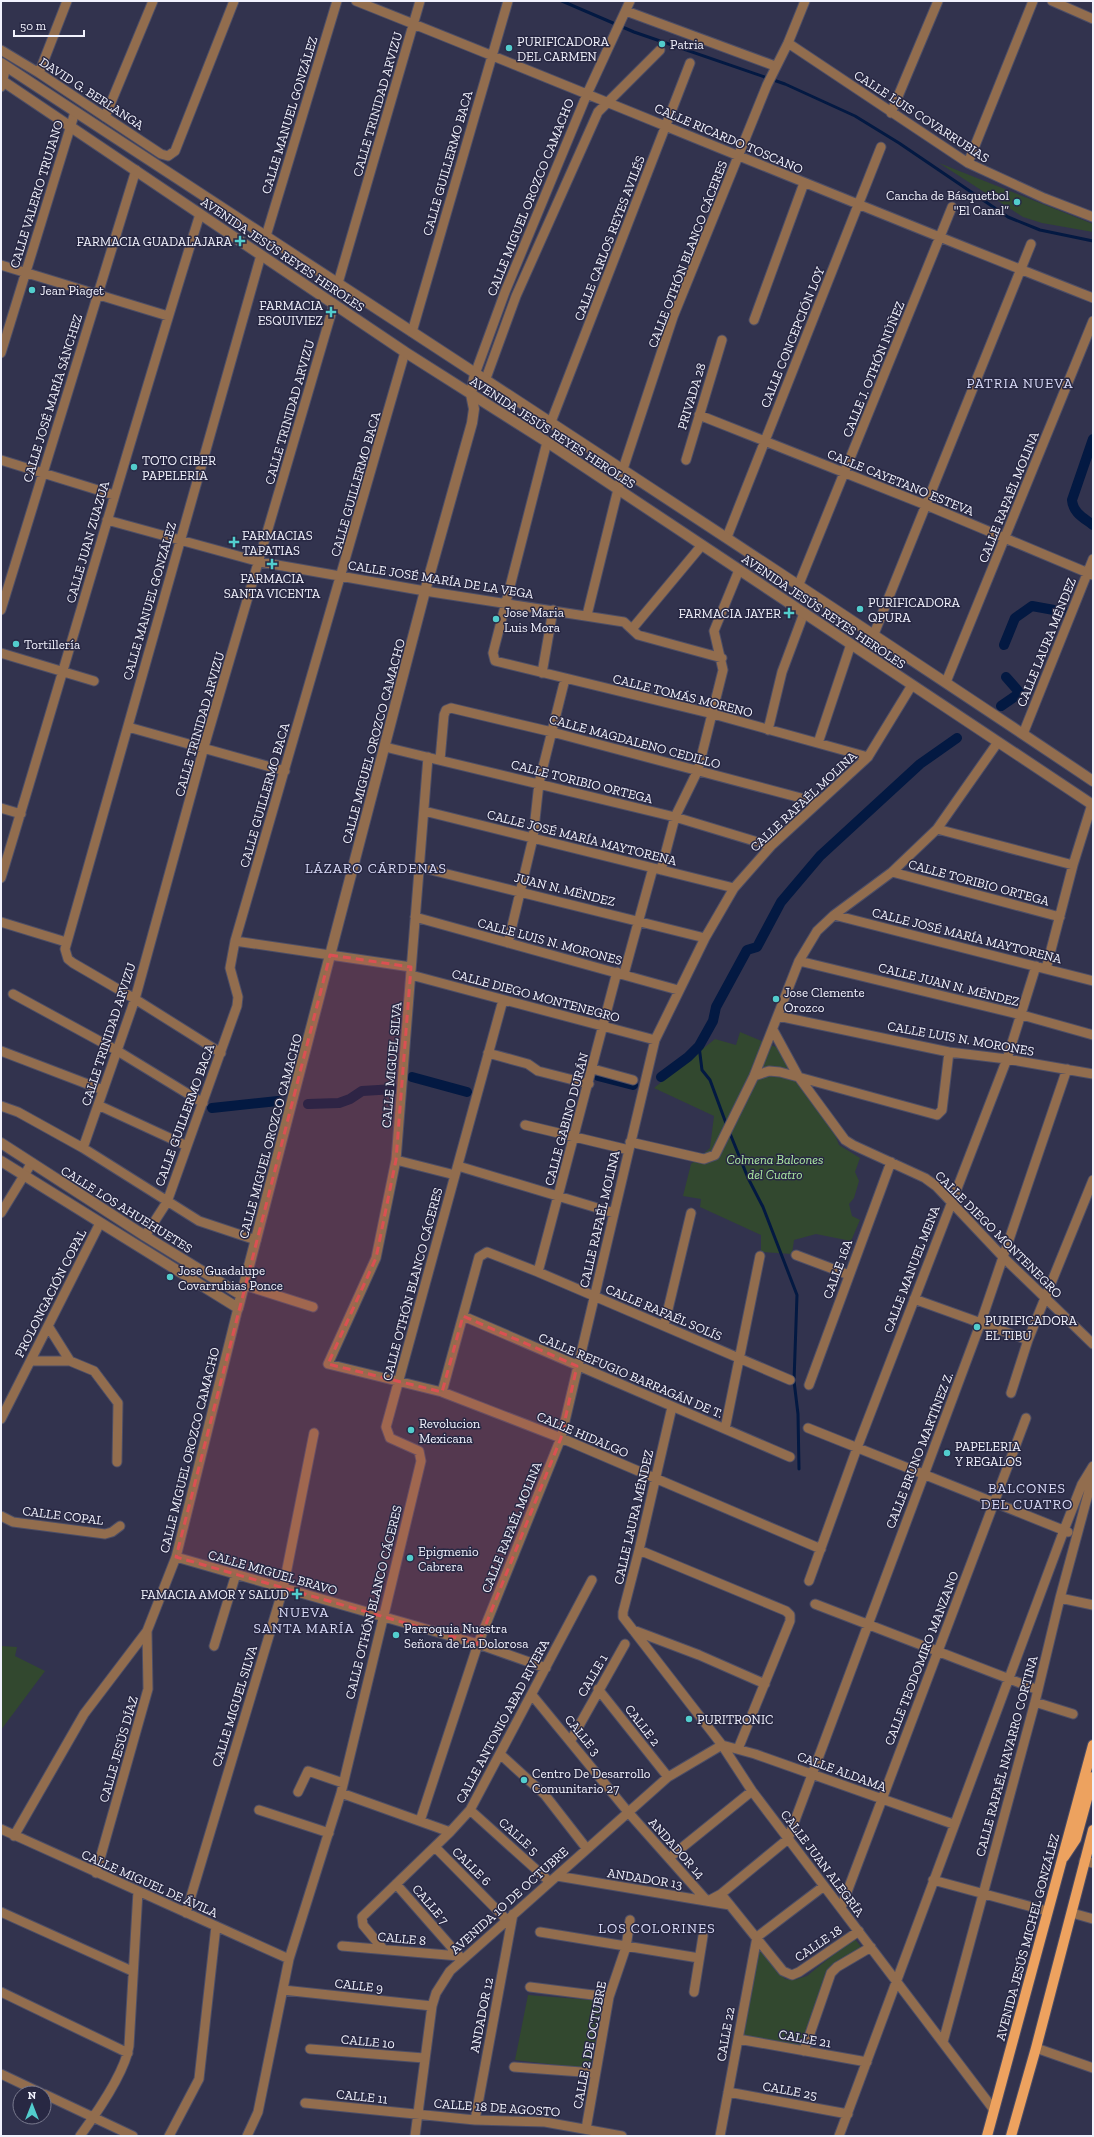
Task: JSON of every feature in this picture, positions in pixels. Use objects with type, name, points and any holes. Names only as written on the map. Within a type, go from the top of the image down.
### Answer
[{"type":"main road","name":"AVENIDA JESÚS MICHEL GONZÁLEZ","points":[[987,2136],[1059,1864],[1093,1744]]},
{"type":"main road","points":[[1059,1864],[1076,1840],[1093,1777]]},
{"type":"main road","points":[[1012,2135],[1072,1913],[1089,1862],[1093,1830]]},
{"type":"street","points":[[39,73],[67,1]]},
{"type":"street","points":[[105,117],[153,1]]},
{"type":"street","name":"DAVID G. BERLANGA","points":[[1,50],[168,156],[175,151],[234,1]]},
{"type":"street","name":"CALLE MANUEL GONZÁLEZ","points":[[266,236],[337,1]]},
{"type":"street","name":"CALLE RICARDO TOSCANO","points":[[356,1],[492,54],[858,205],[1093,298]]},
{"type":"street","name":"CALLE TRINIDAD ARVIZU","points":[[338,283],[420,1]]},
{"type":"street","name":"CALLE GUILLERMO BACA","points":[[412,332],[508,1]]},
{"type":"street","name":"CALLE MIGUEL OROZCO CAMACHO","points":[[14,1836],[84,1714],[147,1631],[176,1557],[238,1308],[425,591],[472,423],[474,409],[471,394],[475,374],[505,292],[587,94],[630,1]]},
{"type":"street","name":"CALLE OTHÓN BLANCO CÁCERES","points":[[587,615],[623,469],[673,317],[767,85],[788,43],[805,1]]},
{"type":"street","points":[[891,113],[938,1]]},
{"type":"street","points":[[968,163],[1033,1]]},
{"type":"street","points":[[1052,1],[1093,19]]},
{"type":"street","points":[[624,14],[775,68]]},
{"type":"street","name":"CALLE LUIS COVARRUBIAS","points":[[788,43],[968,163],[1038,195],[1093,216]]},
{"type":"street","name":"CALLE MIGUEL OROZCO CAMACHO","points":[[482,401],[485,381],[516,296],[598,112],[660,50]]},
{"type":"street","name":"CALLE CARLOS REYES AVILÉS","points":[[551,422],[667,126],[690,63]]},
{"type":"street","points":[[2,83],[3,65]]},
{"type":"street","name":"AVENIDA JESÚS REYES HEROLES","points":[[3,65],[338,283],[485,381],[551,422],[799,584],[1093,781]]},
{"type":"street","name":"AVENIDA JESÚS REYES HEROLES","points":[[2,83],[136,170],[405,352],[547,442],[1092,804]]},
{"type":"street","name":"CALLE VALERIO TRUJANO","points":[[1,353],[75,112]]},
{"type":"street","name":"CALLE CONCEPCIÓN LOY","points":[[727,537],[881,147]]},
{"type":"street","name":"CALLE JOSÉ MARÍA SÁNCHEZ","points":[[1,610],[136,170]]},
{"type":"street","points":[[754,320],[804,183]]},
{"type":"street","name":"CALLE J. OTHÓN NÚÑEZ","points":[[799,584],[952,207]]},
{"type":"street","name":"CALLE JUAN ZUAZUA","points":[[1,878],[64,671],[114,495],[200,214]]},
{"type":"street","points":[[874,634],[1031,244]]},
{"type":"street","name":"CALLE MANUEL GONZÁLEZ","points":[[135,998],[73,963],[65,954],[66,942],[261,255]]},
{"type":"street","points":[[1,265],[168,316]]},
{"type":"street","name":"CALLE TRINIDAD ARVIZU","points":[[83,1148],[135,998],[204,747],[260,562],[334,304]]},
{"type":"street","name":"CALLE RAFAÉL MOLINA","points":[[946,682],[1093,321]]},
{"type":"street","name":"PRIVADA 28","points":[[686,460],[722,340]]},
{"type":"street","name":"CALLE GUILLERMO BACA","points":[[145,1236],[167,1202],[238,1002],[230,968],[235,941],[342,577],[405,352]]},
{"type":"street","points":[[474,409],[482,401]]},
{"type":"street","name":"CALLE CAYETANO ESTEVA","points":[[699,415],[926,505],[1090,574]]},
{"type":"street","points":[[507,603],[547,442]]},
{"type":"street","points":[[1,460],[114,495]]},
{"type":"street","name":"CALLE JOSÉ MARÍA DE LA VEGA","points":[[107,520],[260,562],[425,591],[587,615],[624,622],[638,635],[722,658]]},
{"type":"street","points":[[632,629],[702,545]]},
{"type":"street","name":"CALLE LAURA MÉNDEZ","points":[[1023,734],[1090,574],[1093,559]]},
{"type":"street","name":"CALLE GABINO DURÁN","points":[[538,1272],[594,1069],[604,1026],[638,920],[675,817],[698,770],[724,670],[714,630],[739,570]]},
{"type":"street","name":"CALLE TOMÁS MORENO","points":[[507,603],[493,658],[498,663],[713,714],[868,757]]},
{"type":"street","points":[[542,674],[553,610]]},
{"type":"street","points":[[768,730],[782,672],[804,613]]},
{"type":"street","points":[[818,743],[851,644]]},
{"type":"street","points":[[1,653],[94,681]]},
{"type":"street","points":[[508,943],[533,838],[538,783],[565,679]]},
{"type":"street","name":"CALLE RAFAÉL MOLINA","points":[[420,1821],[478,1644],[561,1438],[655,1040],[704,938],[734,888],[771,846],[816,802],[868,757],[912,685]]},
{"type":"street","name":"CALLE MAGDALENO CEDILLO","points":[[440,760],[444,715],[446,710],[451,708],[552,732],[816,802]]},
{"type":"street","points":[[128,726],[204,747],[285,772]]},
{"type":"street","points":[[525,1125],[574,1137],[704,1159],[715,1155],[726,1136],[754,1076],[799,961],[817,931],[834,915],[892,872],[936,829],[998,742]]},
{"type":"street","name":"CALLE TORIBIO ORTEGA","points":[[385,747],[675,817],[771,846]]},
{"type":"street","name":"CALLE MIGUEL SILVA","points":[[328,1364],[376,1258],[396,1160],[428,757]]},
{"type":"street","points":[[1046,969],[1073,865],[1092,804]]},
{"type":"street","points":[[1,808],[21,814]]},
{"type":"street","name":"CALLE JOSÉ MARÍA MAYTORENA","points":[[424,811],[734,888]]},
{"type":"street","points":[[936,829],[1073,865]]},
{"type":"street","name":"JUAN N. MÉNDEZ","points":[[419,867],[638,920],[704,938]]},
{"type":"street","name":"CALLE TORIBIO ORTEGA","points":[[892,872],[1060,917]]},
{"type":"street","name":"CALLE JOSÉ MARÍA MAYTORENA","points":[[834,915],[1093,981]]},
{"type":"street","name":"CALLE LUIS N. MORONES","points":[[415,917],[678,990]]},
{"type":"street","points":[[1,922],[66,942]]},
{"type":"street","name":"CALLE DIEGO MONTENEGRO","points":[[235,941],[330,955],[411,971],[502,1000],[655,1040]]},
{"type":"street","name":"CALLE JUAN N. MÉNDEZ","points":[[799,961],[1022,1015],[1093,1035]]},
{"type":"street","name":"CALLE MANUEL MENA","points":[[809,1581],[857,1448],[1007,1059],[1022,1015],[1036,966]]},
{"type":"street","points":[[13,994],[116,1050],[202,1103]]},
{"type":"street","points":[[135,998],[221,1053]]},
{"type":"street","name":"CALLE OTHÓN BLANCO CÁCERES","points":[[247,2136],[258,2112],[289,1959],[341,1793],[382,1616],[421,1461],[419,1451],[390,1438],[386,1430],[398,1380],[502,1000]]},
{"type":"street","name":"CALLE LUIS N. MORONES","points":[[778,1016],[949,1052],[1007,1059],[1093,1074]]},
{"type":"street","name":"CALLE DIEGO MONTENEGRO","points":[[773,1030],[798,1076],[845,1140],[925,1178],[936,1186],[1003,1257],[1093,1344]]},
{"type":"street","points":[[1,1051],[103,1090]]},
{"type":"street","points":[[754,1076],[761,1073],[774,1071],[940,1114],[942,1110],[949,1052]]},
{"type":"street","points":[[488,1053],[528,1064],[538,1071],[589,1084]]},
{"type":"street","points":[[594,1069],[633,1080]]},
{"type":"street","name":"CALLE BRUNO MARTÍNEZ Z.","points":[[788,1839],[981,1322],[1067,1069]]},
{"type":"street","points":[[98,1105],[187,1146]]},
{"type":"street","points":[[1,1106],[18,1112],[83,1148],[199,1221],[256,1240]]},
{"type":"street","name":"CALLE LOS AHUEHUETES","points":[[1,1143],[31,1164],[145,1236],[243,1290]]},
{"type":"street","points":[[396,1160],[456,1171],[558,1196],[614,1213]]},
{"type":"street","name":"CALLE LOS AHUEHUETES","points":[[1,1161],[238,1308]]},
{"type":"street","name":"CALLE 16A","points":[[809,1385],[848,1275],[891,1162]]},
{"type":"street","points":[[1,1213],[31,1164]]},
{"type":"street","points":[[1011,1393],[1028,1340],[1046,1299],[1093,1180]]},
{"type":"street","points":[[664,1326],[691,1213]]},
{"type":"street","name":"PROLONGACIÓN COPAL","points":[[1,1418],[100,1223]]},
{"type":"street","name":"CALLE RAFAÉL SOLÍS","points":[[463,1316],[479,1257],[483,1253],[491,1253],[790,1380]]},
{"type":"street","points":[[796,1255],[848,1275]]},
{"type":"street","points":[[725,1429],[760,1256]]},
{"type":"street","points":[[243,1290],[313,1307]]},
{"type":"street","points":[[914,1299],[1028,1340]]},
{"type":"street","points":[[442,1392],[463,1316]]},
{"type":"street","name":"CALLE REFUGIO BARRAGÁN DE T.","points":[[463,1316],[672,1407],[790,1456]]},
{"type":"street","points":[[48,1326],[70,1361]]},
{"type":"street","points":[[31,1361],[70,1361],[94,1371],[116,1398],[118,1409],[117,1462]]},
{"type":"street","name":"CALLE HIDALGO","points":[[328,1364],[442,1392],[561,1438],[821,1549]]},
{"type":"street","name":"CALLE LAURA MÉNDEZ","points":[[633,1630],[626,1623],[623,1612],[672,1407]]},
{"type":"street","name":"CALLE TEODOMIRO MANZANO","points":[[841,1908],[1026,1418]]},
{"type":"street","points":[[808,1428],[1076,1535]]},
{"type":"street","name":"CALLE MIGUEL SILVA","points":[[186,1913],[283,1589],[314,1433]]},
{"type":"street","name":"CALLE RAFAÉL NAVARRO CORTINA","points":[[840,2136],[953,1824],[1064,1530],[1082,1484],[1093,1466]]},
{"type":"street","name":"CALLE RAFAÉL NAVARRO CORTINA","points":[[943,2042],[1035,1702],[1076,1535],[1093,1476]]},
{"type":"street","name":"CALLE COPAL","points":[[1,1516],[13,1522],[105,1534],[112,1532],[120,1526]]},
{"type":"street","points":[[639,1550],[786,1611],[790,1615],[790,1621],[738,1749]]},
{"type":"street","name":"CALLE MIGUEL BRAVO","points":[[176,1557],[478,1644],[546,1668]]},
{"type":"street","points":[[214,1646],[236,1574]]},
{"type":"street","name":"CALLE ANTONIO ABAD RIVERA","points":[[383,1949],[362,1925],[361,1919],[364,1914],[450,1832],[470,1810],[592,1580]]},
{"type":"street","points":[[1060,1598],[1093,1606]]},
{"type":"street","points":[[815,1604],[1038,1690]]},
{"type":"street","points":[[633,1630],[699,1655],[765,1684]]},
{"type":"street","name":"CALLE JUAN ALEGRÍA","points":[[633,1630],[722,1745],[752,1791],[994,2110]]},
{"type":"street","name":"CALLE JESÚS DÍAZ","points":[[96,1873],[148,1689],[147,1631]]},
{"type":"street","name":"CALLE 1","points":[[570,1740],[625,1644]]},
{"type":"street","name":"CALLE 2","points":[[598,1689],[668,1777]]},
{"type":"street","name":"CALLE 3","points":[[532,1695],[628,1812]]},
{"type":"street","points":[[1035,1702],[1073,1714]]},
{"type":"street","name":"CALLE ALDAMA","points":[[722,1745],[755,1754],[953,1824]]},
{"type":"street","name":"AVENIDA 1O DE OCTUBRE","points":[[415,2136],[432,2006],[443,1980],[450,1971],[461,1958],[510,1917],[668,1777],[722,1745]]},
{"type":"street","points":[[500,1754],[545,1795],[587,1849]]},
{"type":"street","points":[[298,1792],[308,1771],[343,1783]]},
{"type":"street","points":[[669,1858],[752,1791]]},
{"type":"street","points":[[341,1793],[450,1832]]},
{"type":"street","points":[[259,1810],[329,1833]]},
{"type":"street","name":"CALLE 5","points":[[470,1810],[553,1879]]},
{"type":"street","name":"ANDADOR 14","points":[[628,1812],[708,1901]]},
{"type":"street","name":"CALLE MIGUEL DE ÁVILA","points":[[1,1829],[289,1959]]},
{"type":"street","points":[[708,1901],[721,1894],[788,1839]]},
{"type":"street","name":"CALLE 6","points":[[435,1847],[510,1917]]},
{"type":"street","name":"ANDADOR 13","points":[[553,1879],[730,1905]]},
{"type":"street","points":[[933,1880],[1047,1911]]},
{"type":"street","name":"CALLE 7","points":[[396,1884],[461,1958]]},
{"type":"street","points":[[721,1894],[757,1938],[824,1886]]},
{"type":"street","points":[[80,2136],[94,2117],[126,2060],[128,2053],[138,1892]]},
{"type":"street","points":[[1,1912],[132,1971]]},
{"type":"street","points":[[1072,1913],[1093,1919]]},
{"type":"street","name":"ANDADOR 12","points":[[475,2120],[510,1917]]},
{"type":"street","name":"CALLE 2 DE OCTUBRE","points":[[586,2129],[610,1997],[626,1946],[630,1920]]},
{"type":"street","points":[[169,2136],[198,2079],[216,1926]]},
{"type":"street","name":"CALLE 18","points":[[757,1938],[783,1971],[792,1975],[799,1972],[859,1931]]},
{"type":"street","points":[[540,1932],[699,1958]]},
{"type":"street","points":[[694,1992],[703,1936]]},
{"type":"street","name":"CALLE 22","points":[[720,2136],[757,1938]]},
{"type":"street","name":"CALLE 8","points":[[342,1946],[461,1958]]},
{"type":"street","points":[[804,2051],[833,1971],[871,1947]]},
{"type":"street","points":[[530,1987],[610,1997]]},
{"type":"street","name":"CALLE 9","points":[[283,1990],[432,2006]]},
{"type":"street","points":[[1,1992],[128,2053]]},
{"type":"street","name":"CALLE 21","points":[[738,2039],[867,2062]]},
{"type":"street","points":[[1036,2048],[1093,2068]]},
{"type":"street","name":"CALLE 10","points":[[310,2049],[424,2058]]},
{"type":"street","points":[[514,2067],[595,2073]]},
{"type":"street","points":[[1,2074],[24,2085]]},
{"type":"street","name":"CALLE 25","points":[[728,2092],[848,2114]]},
{"type":"street","points":[[52,2098],[133,2136]]},
{"type":"street","name":"CALLE 11","points":[[305,2103],[417,2114]]},
{"type":"street","name":"CALLE 18 DE AGOSTO","points":[[417,2114],[475,2120],[545,2122],[622,2136]]},
{"type":"highlighted area","points":[[330,955],[411,967],[396,1160],[376,1258],[328,1364],[442,1392],[463,1316],[577,1366],[561,1438],[478,1644],[176,1557]]},
{"type":"green space","points":[[939,163],[1093,224],[1093,232],[1042,223],[1023,217]]},
{"type":"green space","name":"Colmena Balcones del Cuatro","points":[[740,1032],[776,1047],[834,1132],[839,1145],[860,1158],[855,1172],[859,1181],[854,1198],[849,1204],[852,1216],[860,1220],[851,1241],[816,1234],[794,1240],[792,1254],[761,1252],[761,1235],[700,1207],[701,1199],[683,1196],[691,1164],[710,1148],[714,1116],[654,1088],[715,1039],[736,1045]]},
{"type":"green space","points":[[1,1646],[17,1647],[15,1656],[45,1671],[1,1730]]},
{"type":"green space","points":[[854,1938],[862,1948],[829,1970],[801,2048],[741,2037],[759,1945],[785,1979],[794,1980],[807,1976]]},
{"type":"green space","points":[[528,1995],[603,2001],[590,2069],[515,2060]]},
{"type":"waterway","points":[[562,1],[634,32],[785,84],[855,116],[899,143],[1008,217],[1040,230],[1093,241]]},
{"type":"waterway","points":[[1093,439],[1072,500],[1074,508],[1077,512],[1093,525]]},
{"type":"waterway","points":[[1004,645],[1015,618],[1032,606],[1065,612]]},
{"type":"waterway","points":[[1001,706],[1020,693],[1006,677]]},
{"type":"waterway","points":[[661,1077],[688,1057],[699,1046],[713,1021],[716,1007],[747,950],[757,947],[781,902],[820,856],[920,764],[957,738]]},
{"type":"waterway","points":[[699,1046],[702,1070],[710,1080],[727,1126]]},
{"type":"waterway","points":[[598,1076],[633,1085]]},
{"type":"waterway","points":[[412,1077],[467,1092]]},
{"type":"waterway","points":[[308,1104],[339,1103],[350,1099],[362,1091],[395,1089]]},
{"type":"waterway","points":[[212,1108],[278,1101]]},
{"type":"waterway","points":[[729,1131],[748,1178],[763,1207],[797,1295],[794,1381],[798,1414],[799,1469]]},
{"type":"place","name":"Patria","points":[[662,44]]},
{"type":"place","name":"PURIFICADORA DEL CARMEN","points":[[509,48]]},
{"type":"place","name":"Cancha de Básquetbol \"El Canal”","points":[[1017,202]]},
{"type":"place","name":"FARMACIA GUADALAJARA","points":[[240,241]]},
{"type":"place","name":"Jean Piaget","points":[[32,290]]},
{"type":"place","name":"FARMACIA ESQUIVIEZ","points":[[331,312]]},
{"type":"place","name":"TOTO CIBER PAPELERIA","points":[[134,467]]},
{"type":"place","name":"FARMACIAS TAPATIAS","points":[[234,542]]},
{"type":"place","name":"FARMACIA SANTA VICENTA","points":[[272,564]]},
{"type":"place","name":"PURIFICADORA QPURA","points":[[860,609]]},
{"type":"place","name":"FARMACIA JAYER","points":[[789,613]]},
{"type":"place","name":"Jose Maria Luis Mora","points":[[496,619]]},
{"type":"place","name":"Tortillería","points":[[16,644]]},
{"type":"place","name":"Jose Clemente Orozco","points":[[776,999]]},
{"type":"place","name":"Jose Guadalupe Covarrubias Ponce","points":[[170,1277]]},
{"type":"place","name":"PURIFICADORA EL TIBU","points":[[977,1327]]},
{"type":"place","name":"Revolucion Mexicana","points":[[411,1430]]},
{"type":"place","name":"PAPELERIA Y REGALOS","points":[[947,1453]]},
{"type":"place","name":"Epigmenio Cabrera","points":[[410,1558]]},
{"type":"place","name":"FAMACIA AMOR Y SALUD","points":[[297,1594]]},
{"type":"place","name":"Parroquia Nuestra Señora de La Dolorosa","points":[[396,1635]]},
{"type":"place","name":"PURITRONIC","points":[[689,1719]]},
{"type":"place","name":"Centro De Desarrollo Comunitario 27","points":[[524,1780]]},
{"type":"district","name":"PATRIA NUEVA","points":[[1020,383]]},
{"type":"district","name":"LÁZARO CÁRDENAS","points":[[376,868]]},
{"type":"district","name":"BALCONES DEL CUATRO","points":[[1027,1496]]},
{"type":"district","name":"NUEVA SANTA MARÍA","points":[[304,1620]]},
{"type":"district","name":"LOS COLORINES","points":[[657,1928]]}]
